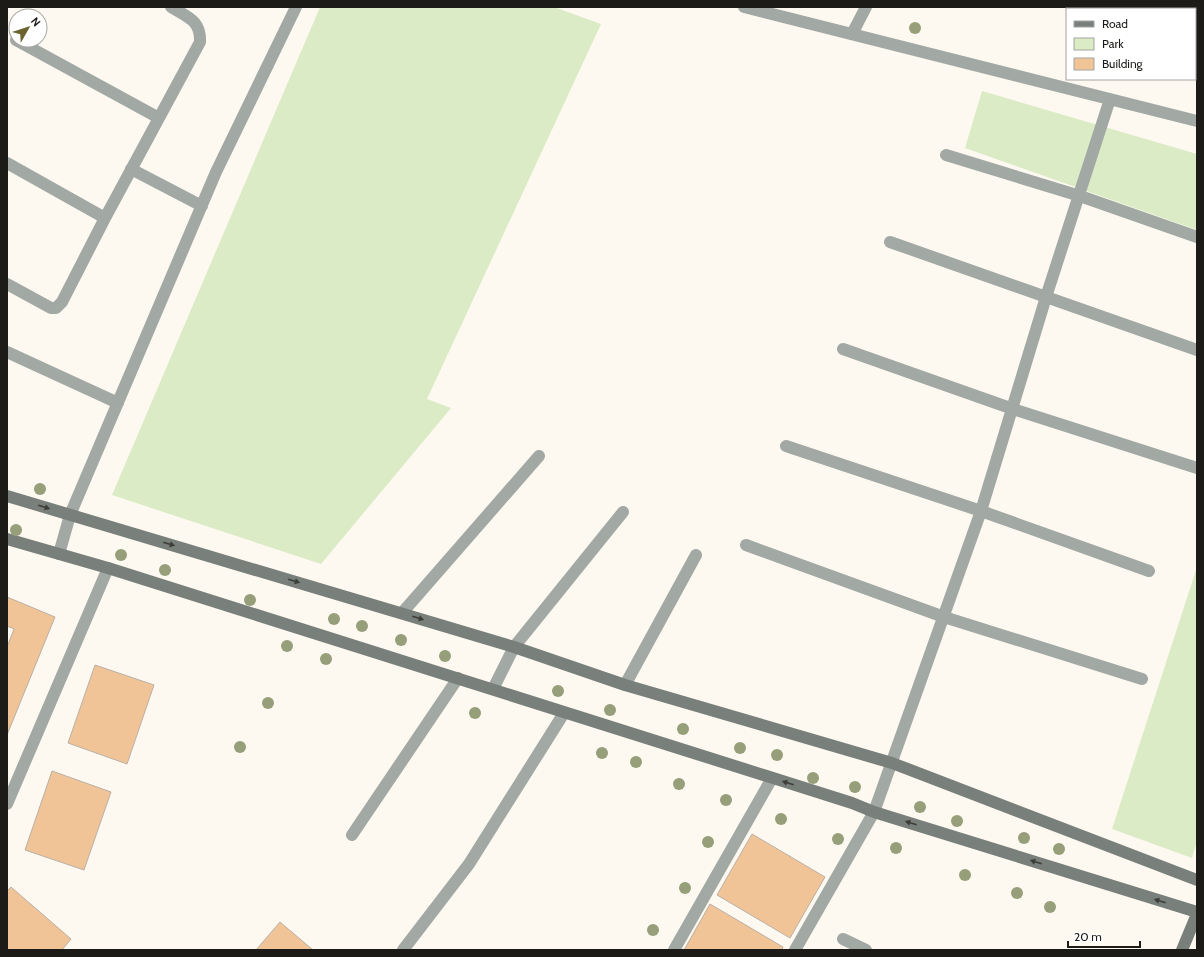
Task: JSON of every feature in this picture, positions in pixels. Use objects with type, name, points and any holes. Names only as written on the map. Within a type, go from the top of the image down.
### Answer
[{"type":"street","points":[[7,284],[51,308],[56,308],[62,302],[131,169],[200,42],[198,26],[192,20],[170,7]]},
{"type":"street","points":[[59,554],[70,515],[216,172],[296,7]]},
{"type":"street","points":[[744,7],[1197,121]]},
{"type":"street","points":[[852,34],[866,7]]},
{"type":"street","points":[[31,48],[159,118]]},
{"type":"street","points":[[795,950],[874,812],[981,511],[1046,298],[1110,99]]},
{"type":"street","points":[[946,155],[1080,196],[1197,237]]},
{"type":"street","points":[[7,163],[105,218]]},
{"type":"street","points":[[131,169],[202,206]]},
{"type":"street","points":[[890,242],[1197,350]]},
{"type":"street","points":[[843,348],[1013,409],[1197,468]]},
{"type":"street","points":[[7,352],[118,403]]},
{"type":"street","points":[[786,446],[981,511],[1149,571]]},
{"type":"street","points":[[402,613],[539,456]]},
{"type":"street","points":[[7,496],[514,647],[625,685],[892,763],[1197,880]]},
{"type":"street","points":[[492,689],[514,647],[623,512]]},
{"type":"street","points":[[7,539],[108,568],[852,803],[874,812],[1197,913],[1182,950]]},
{"type":"street","points":[[746,545],[944,616],[1142,679]]},
{"type":"street","points":[[625,685],[696,555]]},
{"type":"street","points":[[7,804],[108,568]]},
{"type":"street","points":[[352,835],[458,678]]},
{"type":"street","points":[[403,950],[469,864],[564,713]]},
{"type":"street","points":[[674,950],[772,778]]},
{"type":"street","points":[[843,939],[866,950]]},
{"type":"green space","points":[[320,7],[554,7],[601,24],[427,399],[451,408],[321,564],[112,495]]},
{"type":"green space","points":[[982,91],[1197,154],[1197,230],[965,148]]},
{"type":"green space","points":[[1197,567],[1197,841],[1192,858],[1112,829]]},
{"type":"building","points":[[7,597],[55,617],[7,735],[7,647],[14,629],[7,626]]},
{"type":"building","points":[[95,665],[154,685],[127,764],[68,743]]},
{"type":"building","points":[[52,771],[111,792],[84,870],[25,850]]},
{"type":"building","points":[[752,834],[825,877],[790,938],[717,895]]},
{"type":"building","points":[[11,887],[71,939],[62,950],[7,950],[7,891]]},
{"type":"building","points":[[710,904],[783,947],[782,950],[684,950]]},
{"type":"building","points":[[280,922],[313,950],[256,950]]}]
